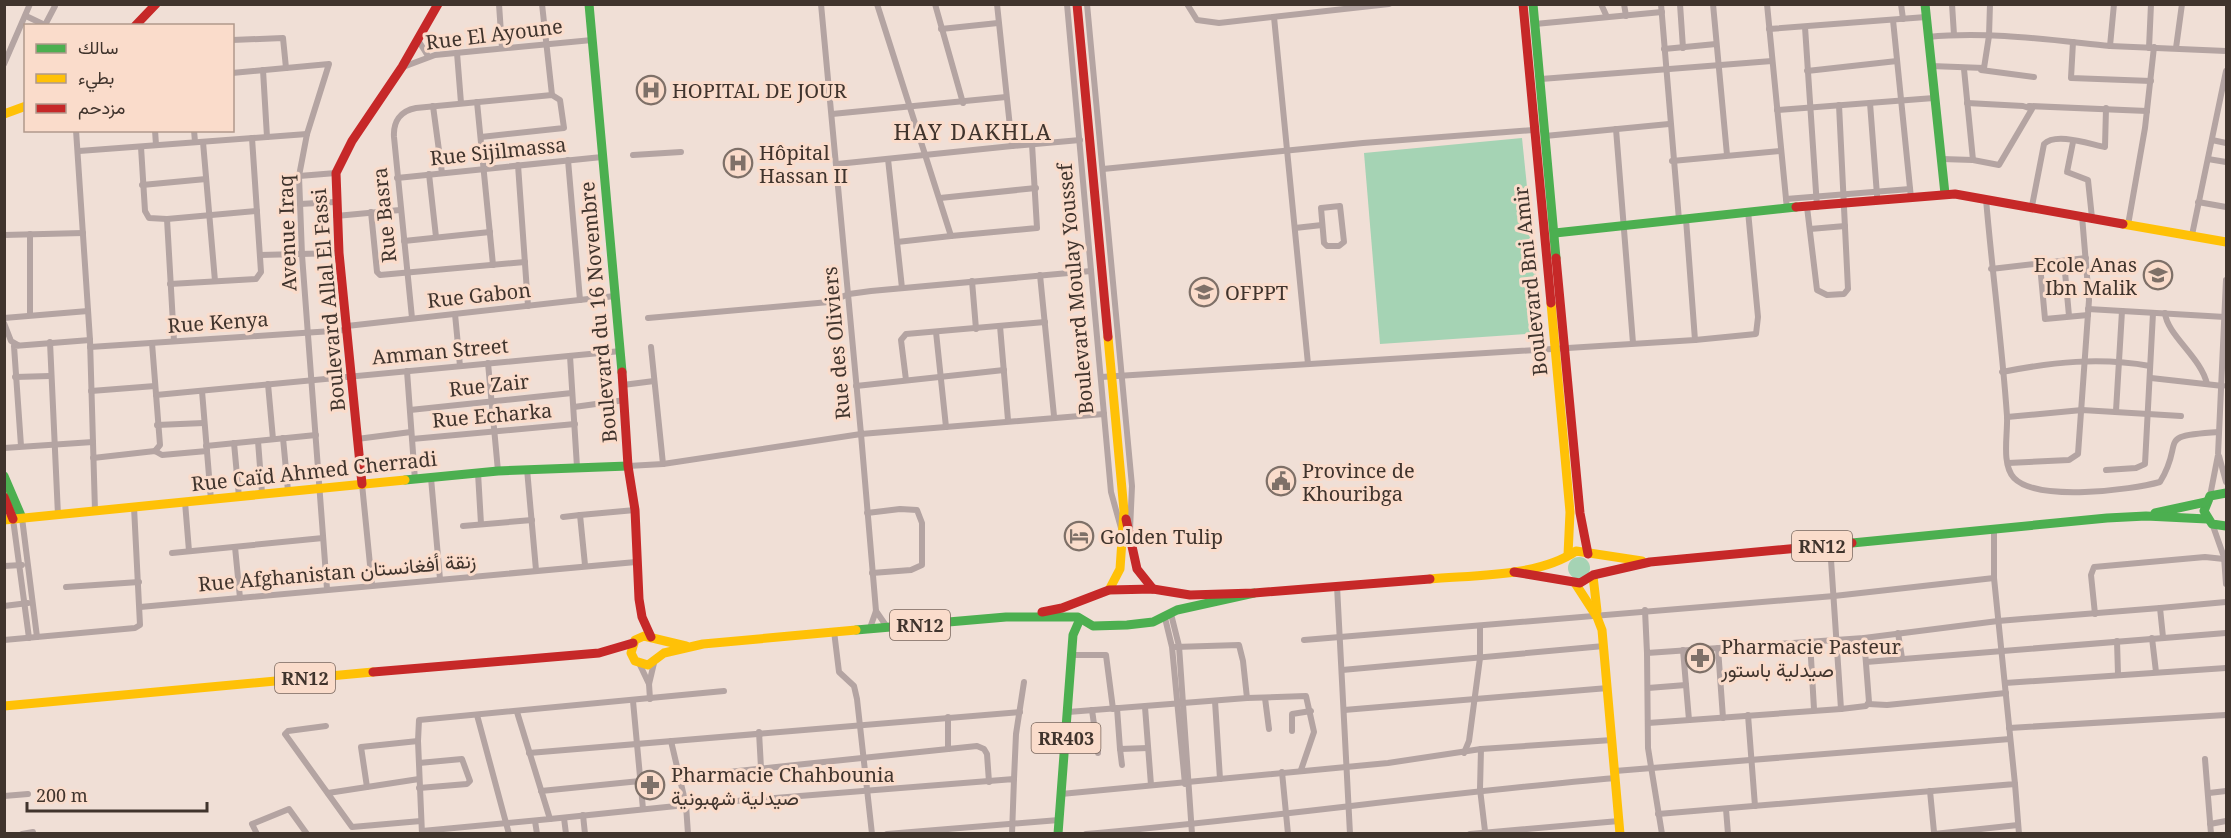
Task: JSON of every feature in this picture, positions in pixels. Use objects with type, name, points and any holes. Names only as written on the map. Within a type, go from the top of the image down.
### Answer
[{"type":"main road","points":[[143,4],[147,14]]},
{"type":"main road","name":"Boulevard Allal El Fassi","points":[[362,484],[339,253],[335,202],[336,172],[363,124],[402,67],[438,4]]},
{"type":"main road","name":"Boulevard du 16 Novembre","points":[[589,4],[621,351],[628,466],[635,510],[636,562],[642,617],[653,639]]},
{"type":"main road","name":"Boulevard Moulay Youssef","points":[[1077,4],[1126,532]]},
{"type":"main road","name":"Boulevard Bni Amir","points":[[1523,4],[1570,512],[1567,556]]},
{"type":"main road","name":"Boulevard Bni Amir","points":[[1533,4],[1580,513],[1589,554]]},
{"type":"main road","points":[[1925,4],[1945,194]]},
{"type":"main road","points":[[4,108],[24,101]]},
{"type":"main road","points":[[4,114],[24,107]]},
{"type":"main road","points":[[1555,233],[1748,211],[1845,204],[1878,196],[1911,193],[1945,194],[2032,206],[2226,242]]},
{"type":"main road","name":"Rue Caïd Ahmed Cherradi","points":[[13,519],[527,468],[628,466]]},
{"type":"main road","points":[[4,476],[13,519]]},
{"type":"main road","points":[[2226,493],[2208,499],[2204,511],[2210,522],[2226,526]]},
{"type":"main road","points":[[4,497],[13,519]]},
{"type":"main road","name":"RN12","points":[[2146,516],[2208,499]]},
{"type":"main road","name":"RN12","points":[[1514,572],[1585,582],[1593,576],[1650,562],[1994,528],[2146,516],[2210,522]]},
{"type":"main road","points":[[1126,532],[1137,569],[1145,583],[1153,589]]},
{"type":"main road","points":[[1109,590],[1120,570],[1126,532]]},
{"type":"main road","name":"RN12","points":[[4,706],[605,652],[635,641],[653,639],[686,646],[1006,617],[1062,608],[1109,590],[1153,589],[1168,593],[1254,593],[1514,572],[1567,556],[1576,551],[1650,562]]},
{"type":"main road","points":[[1589,554],[1595,565],[1593,576],[1597,616],[1604,646],[1620,834]]},
{"type":"main road","points":[[1567,556],[1564,573],[1597,616]]},
{"type":"main road","points":[[1168,593],[1169,615]]},
{"type":"main road","name":"RN12","points":[[1006,617],[1079,618],[1093,626],[1127,625],[1254,593]]},
{"type":"main road","points":[[1079,618],[1080,601]]},
{"type":"main road","name":"Boulevard du 16 Novembre","points":[[635,641],[642,617]]},
{"type":"main road","name":"RR403","points":[[1058,834],[1074,630],[1079,618]]},
{"type":"main road","points":[[1074,643],[1081,633],[1093,626]]},
{"type":"main road","points":[[653,639],[660,647],[656,660]]},
{"type":"main road","points":[[635,641],[631,653],[637,662]]},
{"type":"main road","name":"RN12","points":[[605,652],[637,662],[656,660],[686,646]]},
{"type":"street","points":[[4,64],[7,48],[26,16],[30,4]]},
{"type":"street","points":[[499,4],[502,48]]},
{"type":"street","points":[[481,137],[564,128],[561,103],[552,95],[542,4]]},
{"type":"street","name":"Rue des Oliviers","points":[[821,4],[861,434],[1054,416],[1104,414]]},
{"type":"street","points":[[877,4],[951,236]]},
{"type":"street","points":[[935,4],[963,103]]},
{"type":"street","points":[[997,4],[1012,146]]},
{"type":"street","name":"Boulevard Moulay Youssef","points":[[1067,4],[1091,271],[1132,486],[1126,532]]},
{"type":"street","name":"Boulevard Moulay Youssef","points":[[1087,4],[1103,169],[1111,376],[1104,414],[1111,492],[1126,532]]},
{"type":"street","points":[[1187,4],[1192,16],[1205,22],[1389,4]]},
{"type":"street","points":[[1601,4],[1607,17]]},
{"type":"street","points":[[1624,4],[1626,16]]},
{"type":"street","points":[[1661,4],[1672,161],[1682,220],[1695,340]]},
{"type":"street","points":[[1680,4],[1683,48]]},
{"type":"street","points":[[1713,4],[1727,155]]},
{"type":"street","points":[[1767,4],[1787,209]]},
{"type":"street","points":[[1901,4],[1903,19]]},
{"type":"street","points":[[1952,4],[1954,35]]},
{"type":"street","points":[[1980,70],[1986,65],[1990,4]]},
{"type":"street","points":[[2110,46],[2114,4]]},
{"type":"street","points":[[2128,225],[2151,81],[2151,4]]},
{"type":"street","points":[[2176,48],[2182,4]]},
{"type":"street","points":[[46,24],[55,5]]},
{"type":"street","points":[[1535,24],[1662,12]]},
{"type":"street","points":[[26,16],[44,24]]},
{"type":"street","points":[[1274,16],[1308,364]]},
{"type":"street","points":[[1769,29],[1926,17]]},
{"type":"street","points":[[1893,20],[1911,193]]},
{"type":"street","points":[[941,29],[999,23]]},
{"type":"street","points":[[1805,27],[1817,207]]},
{"type":"street","points":[[1928,38],[1954,35],[1989,36],[2110,46],[2226,51]]},
{"type":"street","points":[[234,40],[283,38],[286,68],[234,73]]},
{"type":"street","points":[[418,40],[428,56]]},
{"type":"street","name":"Rue El Ayoune","points":[[402,67],[428,56],[591,40]]},
{"type":"street","points":[[2073,42],[2071,78],[2151,81]]},
{"type":"street","points":[[1664,49],[1716,44]]},
{"type":"street","points":[[457,53],[461,103]]},
{"type":"street","points":[[1541,79],[1772,61]]},
{"type":"street","points":[[1807,72],[1897,61]]},
{"type":"street","name":"Avenue Iraq","points":[[286,68],[330,64],[307,134],[299,176],[302,255],[327,590]]},
{"type":"street","points":[[1931,66],[2034,77]]},
{"type":"street","points":[[1964,69],[1973,160]]},
{"type":"street","points":[[263,70],[267,137]]},
{"type":"street","points":[[2192,235],[2226,71]]},
{"type":"street","points":[[442,173],[433,106],[552,95]]},
{"type":"street","points":[[832,114],[1006,97]]},
{"type":"street","points":[[1777,110],[1934,98]]},
{"type":"street","points":[[477,102],[493,265]]},
{"type":"street","points":[[1786,199],[1844,192],[1878,196],[1870,103]]},
{"type":"street","points":[[1967,103],[2147,111]]},
{"type":"street","points":[[1807,207],[1817,290],[1827,295],[1844,294],[1848,289],[1839,105]]},
{"type":"street","name":"Rue Basra","points":[[412,318],[393,129],[404,113],[433,106]]},
{"type":"street","points":[[1942,159],[1973,160],[1999,165],[2032,110],[2029,106]]},
{"type":"street","points":[[2032,206],[2044,144],[2056,138],[2106,147],[2106,108]]},
{"type":"street","points":[[1545,136],[1669,124]]},
{"type":"street","points":[[1616,129],[1633,342]]},
{"type":"street","points":[[1103,169],[1533,130]]},
{"type":"street","points":[[76,132],[90,344],[95,511]]},
{"type":"street","points":[[155,132],[156,145]]},
{"type":"street","points":[[194,132],[195,142]]},
{"type":"street","points":[[228,132],[229,140]]},
{"type":"street","points":[[79,151],[307,134]]},
{"type":"street","points":[[170,284],[256,279],[261,272],[252,138]]},
{"type":"street","points":[[837,164],[1080,140]]},
{"type":"street","points":[[2212,140],[2226,143]]},
{"type":"street","points":[[203,142],[215,281]]},
{"type":"street","points":[[2008,464],[2075,457],[2079,450],[2088,312],[2086,258],[2088,180],[2067,172],[2073,142]]},
{"type":"street","points":[[897,242],[1034,230],[1038,222],[1032,144]]},
{"type":"street","points":[[141,147],[142,185],[145,211],[149,218],[167,219],[257,211]]},
{"type":"street","points":[[1672,161],[1781,151]]},
{"type":"street","points":[[633,155],[681,152]]},
{"type":"street","name":"Rue Sijilmassa","points":[[397,178],[602,157]]},
{"type":"street","points":[[888,159],[902,288]]},
{"type":"street","points":[[2208,159],[2226,162]]},
{"type":"street","points":[[568,160],[580,300]]},
{"type":"street","points":[[518,165],[528,306]]},
{"type":"street","points":[[299,176],[336,172]]},
{"type":"street","points":[[429,174],[436,237]]},
{"type":"street","points":[[142,185],[206,179]]},
{"type":"street","points":[[940,198],[1036,188]]},
{"type":"street","points":[[1986,199],[2007,417],[2008,464],[2012,475],[2020,483],[2040,489],[2078,492],[2140,488],[2160,482],[2168,470],[2174,441],[2180,436],[2219,432]]},
{"type":"street","points":[[300,204],[335,202]]},
{"type":"street","points":[[2198,202],[2226,207]]},
{"type":"street","points":[[1340,206],[1342,244],[1325,245],[1322,225],[1321,208],[1340,206]]},
{"type":"street","points":[[336,216],[400,210]]},
{"type":"street","points":[[1111,376],[1633,342],[1695,340],[1756,334],[1758,317],[1748,211]]},
{"type":"street","points":[[371,212],[377,272],[385,276],[525,262]]},
{"type":"street","points":[[167,219],[174,341]]},
{"type":"street","points":[[1295,228],[1322,225]]},
{"type":"street","points":[[1810,229],[1845,226]]},
{"type":"street","points":[[404,241],[489,232]]},
{"type":"street","points":[[4,235],[83,233]]},
{"type":"street","points":[[30,234],[30,315]]},
{"type":"street","points":[[260,255],[339,253]]},
{"type":"street","points":[[1991,269],[2086,258]]},
{"type":"street","points":[[2064,261],[2069,316]]},
{"type":"street","points":[[2040,265],[2045,319],[2088,312],[2122,311],[2225,317]]},
{"type":"street","points":[[648,318],[829,302],[849,294],[1091,271]]},
{"type":"street","points":[[1040,275],[1054,416]]},
{"type":"street","points":[[2208,499],[2218,455],[2219,432],[2223,416],[2226,280]]},
{"type":"street","points":[[972,281],[976,329]]},
{"type":"street","name":"Rue Gabon","points":[[347,328],[412,318],[615,296]]},
{"type":"street","points":[[4,318],[88,311]]},
{"type":"street","points":[[2116,411],[2122,311]]},
{"type":"street","points":[[2106,470],[2136,468],[2145,464],[2153,313]]},
{"type":"street","points":[[2165,313],[2167,325],[2200,366],[2208,384]]},
{"type":"street","points":[[455,314],[460,366]]},
{"type":"street","points":[[906,380],[902,337],[910,333],[1045,322]]},
{"type":"street","points":[[4,324],[11,341],[18,345],[12,351],[21,446]]},
{"type":"street","points":[[1000,326],[1008,420]]},
{"type":"street","name":"Rue Kenya","points":[[18,345],[50,342],[152,343],[347,328]]},
{"type":"street","points":[[936,332],[946,427]]},
{"type":"street","points":[[50,342],[58,514]]},
{"type":"street","points":[[152,343],[160,445],[154,451]]},
{"type":"street","points":[[651,348],[663,464]]},
{"type":"street","name":"Amman Street","points":[[156,395],[621,351]]},
{"type":"street","points":[[570,356],[577,467]]},
{"type":"street","points":[[2002,372],[2048,364],[2085,361],[2150,366]]},
{"type":"street","points":[[488,363],[498,471]]},
{"type":"street","points":[[856,386],[1004,370]]},
{"type":"street","points":[[407,371],[415,480]]},
{"type":"street","points":[[15,377],[50,376]]},
{"type":"street","points":[[2151,378],[2223,386]]},
{"type":"street","points":[[623,385],[654,381]]},
{"type":"street","points":[[268,384],[273,439]]},
{"type":"street","points":[[92,391],[155,386]]},
{"type":"street","points":[[202,391],[211,500]]},
{"type":"street","name":"Rue Zair","points":[[410,410],[572,393]]},
{"type":"street","points":[[574,407],[625,400]]},
{"type":"street","points":[[2007,417],[2082,410],[2181,416]]},
{"type":"street","points":[[157,425],[204,423]]},
{"type":"street","name":"Rue Echarka","points":[[357,439],[575,424]]},
{"type":"street","points":[[1106,428],[1116,427]]},
{"type":"street","points":[[628,466],[663,464],[861,434],[876,610],[870,628]]},
{"type":"street","points":[[93,458],[154,451],[162,455],[234,443],[316,435]]},
{"type":"street","points":[[283,438],[288,491]]},
{"type":"street","points":[[258,441],[262,493]]},
{"type":"street","points":[[4,448],[93,442]]},
{"type":"street","points":[[234,443],[239,497]]},
{"type":"street","points":[[2218,455],[2226,482]]},
{"type":"street","points":[[527,468],[536,570]]},
{"type":"street","points":[[478,473],[481,524]]},
{"type":"street","points":[[431,478],[440,579]]},
{"type":"street","name":"Boulevard Allal El Fassi","points":[[362,484],[372,585]]},
{"type":"street","points":[[1122,486],[1132,486]]},
{"type":"street","points":[[184,502],[189,551]]},
{"type":"street","points":[[4,640],[137,627],[141,623],[134,507]]},
{"type":"street","points":[[867,513],[900,509],[917,510],[922,523],[922,565],[911,570],[872,573]]},
{"type":"street","points":[[563,517],[635,510]]},
{"type":"street","points":[[580,515],[585,565]]},
{"type":"street","points":[[13,519],[28,565],[37,637]]},
{"type":"street","points":[[13,519],[29,638]]},
{"type":"street","points":[[463,526],[532,520]]},
{"type":"street","points":[[2210,522],[2224,558]]},
{"type":"street","points":[[1994,528],[1994,578],[2019,834]]},
{"type":"street","points":[[172,553],[323,538]]},
{"type":"street","points":[[1830,545],[1841,709]]},
{"type":"street","points":[[235,547],[240,598]]},
{"type":"street","points":[[2226,548],[2224,558],[2226,584]]},
{"type":"street","points":[[2095,614],[2091,571],[2097,566],[2205,557],[2224,558]]},
{"type":"street","name":"Rue Afghanistan زنقة أفغانستان","points":[[140,607],[636,562]]},
{"type":"street","points":[[4,566],[28,565]]},
{"type":"street","points":[[1304,640],[1834,596],[1994,578]]},
{"type":"street","points":[[66,587],[139,582]]},
{"type":"street","points":[[1337,586],[1350,834]]},
{"type":"street","points":[[1647,653],[1864,638],[1998,621],[2226,602]]},
{"type":"street","points":[[4,606],[33,603]]},
{"type":"street","points":[[2160,608],[2163,637]]},
{"type":"street","points":[[876,610],[887,627]]},
{"type":"street","points":[[1646,610],[1648,748],[1662,834]]},
{"type":"street","points":[[1169,615],[1175,647],[1191,834]]},
{"type":"street","points":[[1461,754],[1467,749],[1480,658],[1480,627]]},
{"type":"street","points":[[834,631],[839,672],[855,690],[865,756],[872,834]]},
{"type":"street","points":[[1898,633],[1902,658]]},
{"type":"street","points":[[1866,662],[2001,649],[2226,633]]},
{"type":"street","points":[[1864,638],[1870,700],[1868,704]]},
{"type":"street","points":[[2152,638],[2156,672]]},
{"type":"street","points":[[1810,641],[1814,710]]},
{"type":"street","points":[[2117,641],[2118,674]]},
{"type":"street","points":[[1175,647],[1239,645],[1247,698]]},
{"type":"street","points":[[1342,670],[1604,646]]},
{"type":"street","points":[[1718,648],[1723,718]]},
{"type":"street","points":[[1683,650],[1689,720]]},
{"type":"street","points":[[1073,655],[1106,655],[1122,765]]},
{"type":"street","points":[[650,699],[649,684],[656,660]]},
{"type":"street","points":[[637,662],[649,684]]},
{"type":"street","points":[[2005,683],[2226,668]]},
{"type":"street","points":[[1012,834],[1014,779],[1024,682]]},
{"type":"street","points":[[1648,688],[1686,685]]},
{"type":"street","points":[[1344,710],[1608,688]]},
{"type":"street","points":[[724,691],[518,712],[422,719],[418,721],[418,741],[422,832],[686,805],[1014,779]]},
{"type":"street","points":[[1648,723],[1841,709],[1868,704],[1887,705],[2006,693]]},
{"type":"street","points":[[1068,712],[1247,698],[1306,696],[1314,732],[1301,770]]},
{"type":"street","points":[[1265,698],[1269,729]]},
{"type":"street","points":[[633,701],[643,809]]},
{"type":"street","points":[[1215,701],[1220,779]]},
{"type":"street","points":[[1145,707],[1151,785]]},
{"type":"street","points":[[1092,710],[1098,753]]},
{"type":"street","points":[[1292,731],[1292,714],[1311,711]]},
{"type":"street","points":[[518,712],[550,819]]},
{"type":"street","points":[[529,753],[1020,712]]},
{"type":"street","points":[[2009,728],[2226,714]]},
{"type":"street","points":[[477,715],[508,823],[509,834]]},
{"type":"street","points":[[1748,715],[1755,806]]},
{"type":"street","points":[[948,717],[948,749]]},
{"type":"street","points":[[326,726],[288,731],[285,734],[353,828],[421,821]]},
{"type":"street","points":[[759,732],[761,768]]},
{"type":"street","points":[[1066,736],[1095,737]]},
{"type":"street","points":[[1086,834],[1349,808],[1480,789],[1652,770],[2010,739]]},
{"type":"street","points":[[1061,794],[1151,785],[1187,784],[1282,772],[1347,767],[1461,754],[1481,749],[1612,740]]},
{"type":"street","points":[[367,787],[361,747],[418,741]]},
{"type":"street","points":[[671,741],[686,805],[688,834]]},
{"type":"street","points":[[680,777],[977,746],[984,748],[987,754],[989,782]]},
{"type":"street","points":[[1120,749],[1148,748]]},
{"type":"street","points":[[1481,749],[1480,789],[1485,831]]},
{"type":"street","points":[[419,763],[462,759],[470,781],[467,784],[420,788]]},
{"type":"street","points":[[2205,759],[2211,834]]},
{"type":"street","points":[[1282,772],[1288,834]]},
{"type":"street","points":[[328,794],[419,779]]},
{"type":"street","points":[[541,791],[640,781]]},
{"type":"street","points":[[1658,814],[2015,784]]},
{"type":"street","points":[[1930,791],[1934,833],[2018,825]]},
{"type":"street","points":[[2209,793],[2226,791]]},
{"type":"street","points":[[4,796],[28,794]]},
{"type":"street","points":[[1726,808],[1728,834]]},
{"type":"street","points":[[257,834],[252,824],[289,809],[308,834]]},
{"type":"street","points":[[583,815],[585,834]]},
{"type":"street","points":[[564,818],[566,834]]},
{"type":"street","points":[[887,834],[1059,820]]},
{"type":"street","points":[[535,821],[537,834]]},
{"type":"street","points":[[1470,834],[1485,831],[1532,832],[1580,824],[1619,821]]},
{"type":"street","points":[[2210,824],[2226,821]]},
{"type":"street","points":[[1580,824],[1581,834]]},
{"type":"street","points":[[22,834],[33,832]]},
{"type":"green space","points":[[1522,138],[1542,333],[1380,344],[1364,153]]},
{"type":"green space","points":[[1579,557],[1589,564],[1590,568],[1583,578],[1579,579],[1569,572],[1568,568],[1575,558]]},
{"type":"traffic: fast","points":[[589,4],[622,372]]},
{"type":"traffic: fast","points":[[1533,4],[1556,258]]},
{"type":"traffic: fast","points":[[1925,4],[1945,194]]},
{"type":"traffic: fast","points":[[1555,233],[1796,207]]},
{"type":"traffic: fast","points":[[405,480],[498,471],[628,466]]},
{"type":"traffic: fast","points":[[4,476],[22,518]]},
{"type":"traffic: fast","points":[[2226,493],[2210,496],[2204,511],[2212,524],[2226,526]]},
{"type":"traffic: fast","points":[[2155,513],[2206,502]]},
{"type":"traffic: fast","points":[[1852,543],[2107,518],[2146,516],[2207,519]]},
{"type":"traffic: fast","points":[[856,630],[1006,617],[1078,617],[1093,626],[1127,625],[1153,622],[1177,610],[1254,593]]},
{"type":"traffic: fast","points":[[1058,834],[1073,635],[1080,619]]},
{"type":"traffic: slow","points":[[4,114],[24,107]]},
{"type":"traffic: slow","points":[[2123,224],[2226,242]]},
{"type":"traffic: slow","points":[[1551,303],[1570,512],[1568,555]]},
{"type":"traffic: slow","points":[[1108,337],[1124,511],[1120,569],[1109,590]]},
{"type":"traffic: slow","points":[[4,520],[405,480]]},
{"type":"traffic: slow","points":[[1430,579],[1525,570],[1561,560],[1576,551],[1642,561]]},
{"type":"traffic: slow","points":[[1593,576],[1597,611]]},
{"type":"traffic: slow","points":[[1575,583],[1597,617],[1602,630],[1620,834]]},
{"type":"traffic: slow","points":[[686,646],[644,636],[635,640],[631,653],[635,661],[648,665],[664,653],[703,644],[856,630]]},
{"type":"traffic: slow","points":[[4,706],[373,672]]},
{"type":"traffic: jam","points":[[137,24],[156,4]]},
{"type":"traffic: jam","points":[[362,484],[339,253],[336,173],[352,141],[402,67],[438,4]]},
{"type":"traffic: jam","points":[[1077,4],[1108,337]]},
{"type":"traffic: jam","points":[[1523,4],[1551,303]]},
{"type":"traffic: jam","points":[[1796,207],[1955,194],[2123,224]]},
{"type":"traffic: jam","points":[[1556,258],[1580,513],[1588,554]]},
{"type":"traffic: jam","points":[[622,372],[628,466],[635,510],[639,599],[642,617],[651,637]]},
{"type":"traffic: jam","points":[[4,497],[13,519]]},
{"type":"traffic: jam","points":[[1126,519],[1137,569],[1153,589]]},
{"type":"traffic: jam","points":[[1514,572],[1580,583],[1593,575],[1650,562],[1852,543]]},
{"type":"traffic: jam","points":[[1042,612],[1062,608],[1109,590],[1153,589],[1190,595],[1254,593],[1430,579]]},
{"type":"traffic: jam","points":[[373,672],[599,653],[633,643]]},
{"type":"place","name":"HOPITAL DE JOUR","points":[[651,90]]},
{"type":"place","name":"Hôpital Hassan II","points":[[738,163]]},
{"type":"place","name":"Ecole Anas Ibn Malik","points":[[2158,275]]},
{"type":"place","name":"OFPPT","points":[[1204,292]]},
{"type":"place","name":"Province de Khouribga","points":[[1281,481]]},
{"type":"place","name":"Golden Tulip","points":[[1079,536]]},
{"type":"place","name":"Pharmacie Pasteur صيدلية باستور","points":[[1700,658]]},
{"type":"place","name":"Pharmacie Chahbounia صيدلية شهبونية","points":[[650,785]]},
{"type":"district","name":"HAY DAKHLA","points":[[973,131]]}]
